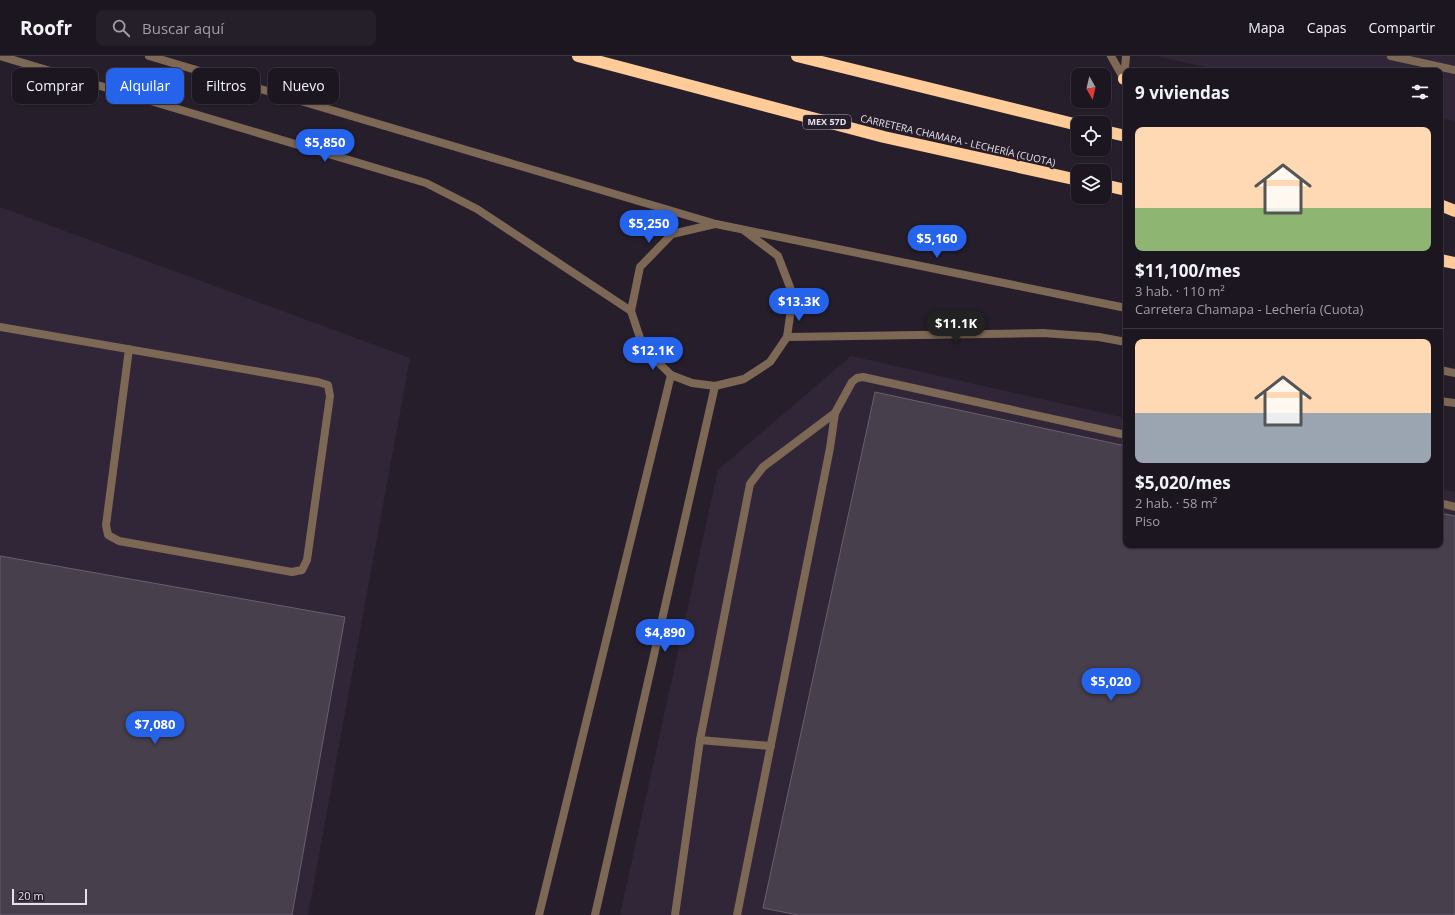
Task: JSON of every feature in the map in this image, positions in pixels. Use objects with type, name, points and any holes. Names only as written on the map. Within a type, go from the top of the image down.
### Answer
[{"type":"highway","name":"CARRETERA CHAMAPA - LECHERÍA (CUOTA)","points":[[578,56],[884,137],[1071,178]]},
{"type":"highway","points":[[797,56],[1071,122]]},
{"type":"highway","points":[[1111,133],[1123,135]]},
{"type":"highway","points":[[1111,187],[1123,189]]},
{"type":"highway","points":[[1443,207],[1455,212]]},
{"type":"highway","points":[[1443,210],[1455,212]]},
{"type":"highway","points":[[1443,261],[1455,263]]},
{"type":"street","points":[[0,56],[426,183],[477,209],[631,311]]},
{"type":"street","points":[[149,56],[716,224],[1123,307]]},
{"type":"street","points":[[1111,56],[1123,76]]},
{"type":"street","points":[[1125,68],[1126,56]]},
{"type":"street","points":[[1391,56],[1455,70]]},
{"type":"street","points":[[716,224],[672,234],[640,267],[631,311],[643,347],[671,375],[692,383],[715,386],[744,379],[770,362],[787,337],[793,295],[778,256],[744,230]]},
{"type":"street","points":[[0,327],[129,349],[318,382],[328,386],[330,396],[307,560],[302,570],[292,572],[120,541],[108,535],[106,525],[129,349]]},
{"type":"street","points":[[787,337],[1043,333],[1099,337],[1123,341]]},
{"type":"street","points":[[1443,371],[1455,373]]},
{"type":"street","points":[[539,915],[671,375]]},
{"type":"street","points":[[737,915],[830,448],[835,413],[852,382],[857,378],[863,377],[1123,434]]},
{"type":"street","points":[[595,915],[715,386]]},
{"type":"street","points":[[1443,401],[1455,403]]},
{"type":"street","points":[[675,915],[700,740],[750,484],[763,467],[835,413]]},
{"type":"street","points":[[1443,504],[1455,507]]},
{"type":"street","points":[[700,740],[770,746]]},
{"type":"shaded area","points":[[1455,56],[1455,121],[1443,119],[1443,68],[1210,68],[1160,57]]},
{"type":"shaded area","points":[[0,207],[410,358],[308,915],[0,915]]},
{"type":"shaded area","points":[[851,356],[1123,417],[1123,548],[1443,548],[1443,490],[1455,492],[1455,915],[620,915],[718,470]]},
{"type":"building","points":[[875,392],[1123,445],[1123,548],[1443,548],[1443,514],[1455,516],[1455,915],[798,915],[763,908]]},
{"type":"building","points":[[0,556],[345,617],[292,915],[0,915]]}]
